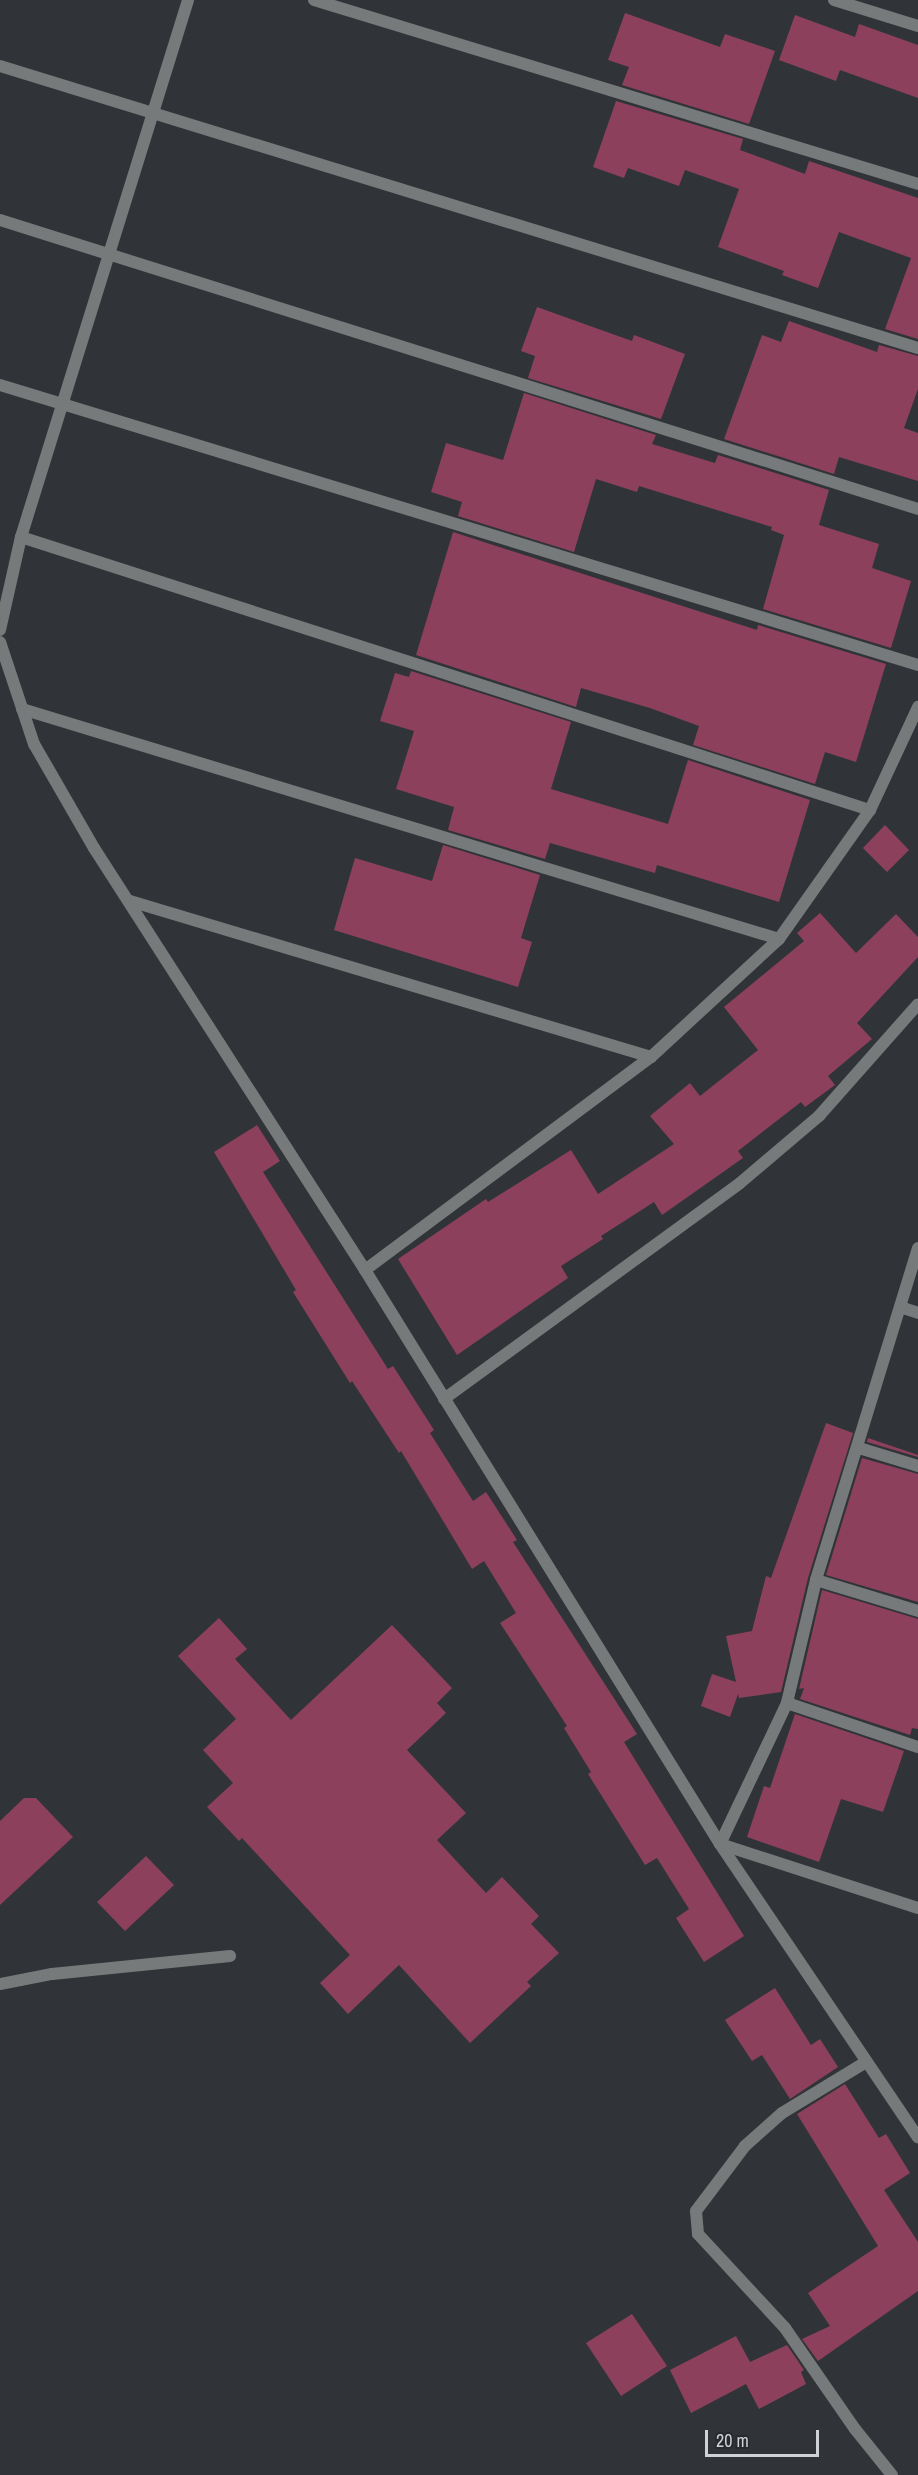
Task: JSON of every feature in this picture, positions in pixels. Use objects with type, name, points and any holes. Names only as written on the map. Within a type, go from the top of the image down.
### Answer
[{"type":"street","points":[[0,630],[21,537],[188,0]]},
{"type":"street","points":[[314,0],[918,184]]},
{"type":"street","points":[[834,0],[918,26]]},
{"type":"street","points":[[0,66],[153,115],[918,348]]},
{"type":"street","points":[[0,220],[918,509]]},
{"type":"street","points":[[0,385],[918,664]]},
{"type":"street","points":[[21,537],[870,810]]},
{"type":"street","points":[[0,642],[34,744],[130,901],[364,1270],[720,1844],[918,2137]]},
{"type":"street","points":[[364,1270],[651,1057],[779,939],[870,810],[918,707]]},
{"type":"street","points":[[22,709],[779,939]]},
{"type":"street","points":[[130,901],[651,1057]]},
{"type":"street","points":[[444,1399],[749,1176],[819,1116],[918,1004]]},
{"type":"street","points":[[720,1844],[787,1703],[816,1580],[859,1448],[918,1248]]},
{"type":"street","points":[[900,1307],[918,1313]]},
{"type":"street","points":[[859,1448],[918,1466]]},
{"type":"street","points":[[816,1580],[918,1611]]},
{"type":"street","points":[[787,1703],[918,1748]]},
{"type":"street","points":[[720,1844],[918,1908]]},
{"type":"street","points":[[0,1984],[63,1973],[230,1956]]},
{"type":"street","points":[[866,2062],[782,2113],[745,2146],[696,2211],[698,2234],[785,2328],[855,2429],[892,2475]]},
{"type":"building","points":[[625,13],[720,47],[725,34],[775,51],[749,124],[622,85],[629,67],[608,60]]},
{"type":"building","points":[[795,15],[855,37],[859,24],[918,45],[918,98],[840,70],[836,81],[779,60]]},
{"type":"building","points":[[616,101],[743,139],[740,150],[805,174],[809,161],[918,198],[918,339],[885,329],[911,258],[839,232],[818,288],[782,275],[784,271],[718,247],[739,189],[685,170],[679,186],[628,168],[624,178],[593,167]]},
{"type":"building","points":[[537,307],[632,341],[634,335],[685,354],[661,419],[528,378],[535,356],[521,351]]},
{"type":"building","points":[[789,321],[877,352],[879,345],[918,356],[918,389],[904,428],[918,433],[918,481],[839,457],[834,474],[724,439],[762,335],[781,342]]},
{"type":"building","points":[[524,393],[656,435],[652,444],[715,463],[718,455],[829,490],[819,525],[879,544],[872,568],[911,581],[891,648],[763,609],[784,535],[771,530],[772,527],[639,486],[637,492],[596,479],[574,552],[458,516],[462,502],[431,492],[446,443],[503,460]]},
{"type":"building","points":[[453,532],[757,630],[758,625],[886,664],[856,762],[825,752],[815,784],[693,745],[699,726],[650,708],[581,688],[576,707],[416,655]]},
{"type":"building","points":[[411,671],[571,722],[551,789],[668,824],[688,760],[810,800],[779,902],[657,865],[655,873],[550,843],[545,859],[448,830],[454,807],[396,789],[414,731],[380,721],[395,673],[409,677]]},
{"type":"building","points":[[885,825],[909,850],[887,872],[863,848]]},
{"type":"building","points":[[443,845],[540,875],[521,938],[532,942],[518,987],[334,930],[355,858],[432,881]]},
{"type":"building","points":[[820,913],[856,953],[896,914],[918,937],[918,957],[857,1023],[872,1039],[828,1076],[835,1085],[805,1107],[801,1102],[738,1151],[743,1158],[662,1215],[654,1202],[601,1236],[603,1239],[561,1266],[568,1278],[457,1355],[398,1259],[486,1199],[488,1202],[571,1150],[598,1194],[674,1144],[650,1116],[690,1083],[700,1096],[758,1050],[724,1007],[804,941],[797,933]]},
{"type":"building","points":[[257,1125],[280,1161],[263,1172],[388,1369],[393,1366],[434,1430],[430,1433],[473,1501],[486,1492],[517,1540],[513,1542],[637,1734],[624,1742],[744,1936],[704,1962],[676,1918],[689,1909],[657,1858],[645,1865],[588,1774],[591,1772],[564,1728],[567,1726],[500,1623],[516,1613],[484,1561],[472,1569],[401,1451],[399,1453],[352,1381],[350,1383],[293,1292],[296,1290],[214,1152]]},
{"type":"building","points":[[826,1423],[853,1433],[808,1578],[781,1692],[739,1698],[738,1694],[730,1717],[701,1706],[712,1674],[736,1682],[726,1636],[752,1631],[766,1576],[771,1578]]},
{"type":"building","points":[[868,1438],[918,1455],[918,1457],[867,1442]]},
{"type":"building","points":[[862,1458],[918,1474],[918,1602],[826,1575]]},
{"type":"building","points":[[822,1590],[918,1619],[918,1729],[912,1728],[910,1735],[800,1699],[804,1688],[799,1689]]},
{"type":"building","points":[[219,1618],[247,1649],[235,1659],[291,1720],[392,1625],[452,1688],[437,1703],[446,1713],[407,1750],[466,1813],[437,1840],[486,1893],[502,1877],[539,1916],[531,1924],[559,1953],[527,1982],[531,1986],[470,2043],[399,1965],[348,2014],[320,1983],[350,1955],[242,1838],[239,1841],[207,1807],[233,1783],[203,1750],[236,1719],[178,1656]]},
{"type":"building","points":[[795,1714],[904,1751],[883,1812],[841,1799],[819,1862],[747,1837],[764,1786],[770,1788]]},
{"type":"building","points":[[24,1798],[36,1798],[73,1837],[0,1905],[0,1821]]},
{"type":"building","points":[[146,1856],[174,1885],[125,1931],[97,1902]]},
{"type":"building","points":[[775,1988],[811,2045],[820,2039],[838,2067],[790,2099],[762,2055],[752,2061],[725,2020]]},
{"type":"building","points":[[845,2084],[879,2138],[886,2134],[910,2173],[884,2190],[918,2242],[918,2291],[818,2361],[802,2339],[830,2326],[808,2293],[878,2246],[797,2114]]},
{"type":"building","points":[[632,2314],[667,2366],[621,2396],[586,2343]]},
{"type":"building","points":[[736,2336],[750,2362],[787,2345],[804,2370],[801,2372],[806,2384],[759,2409],[746,2384],[691,2413],[670,2370]]}]
